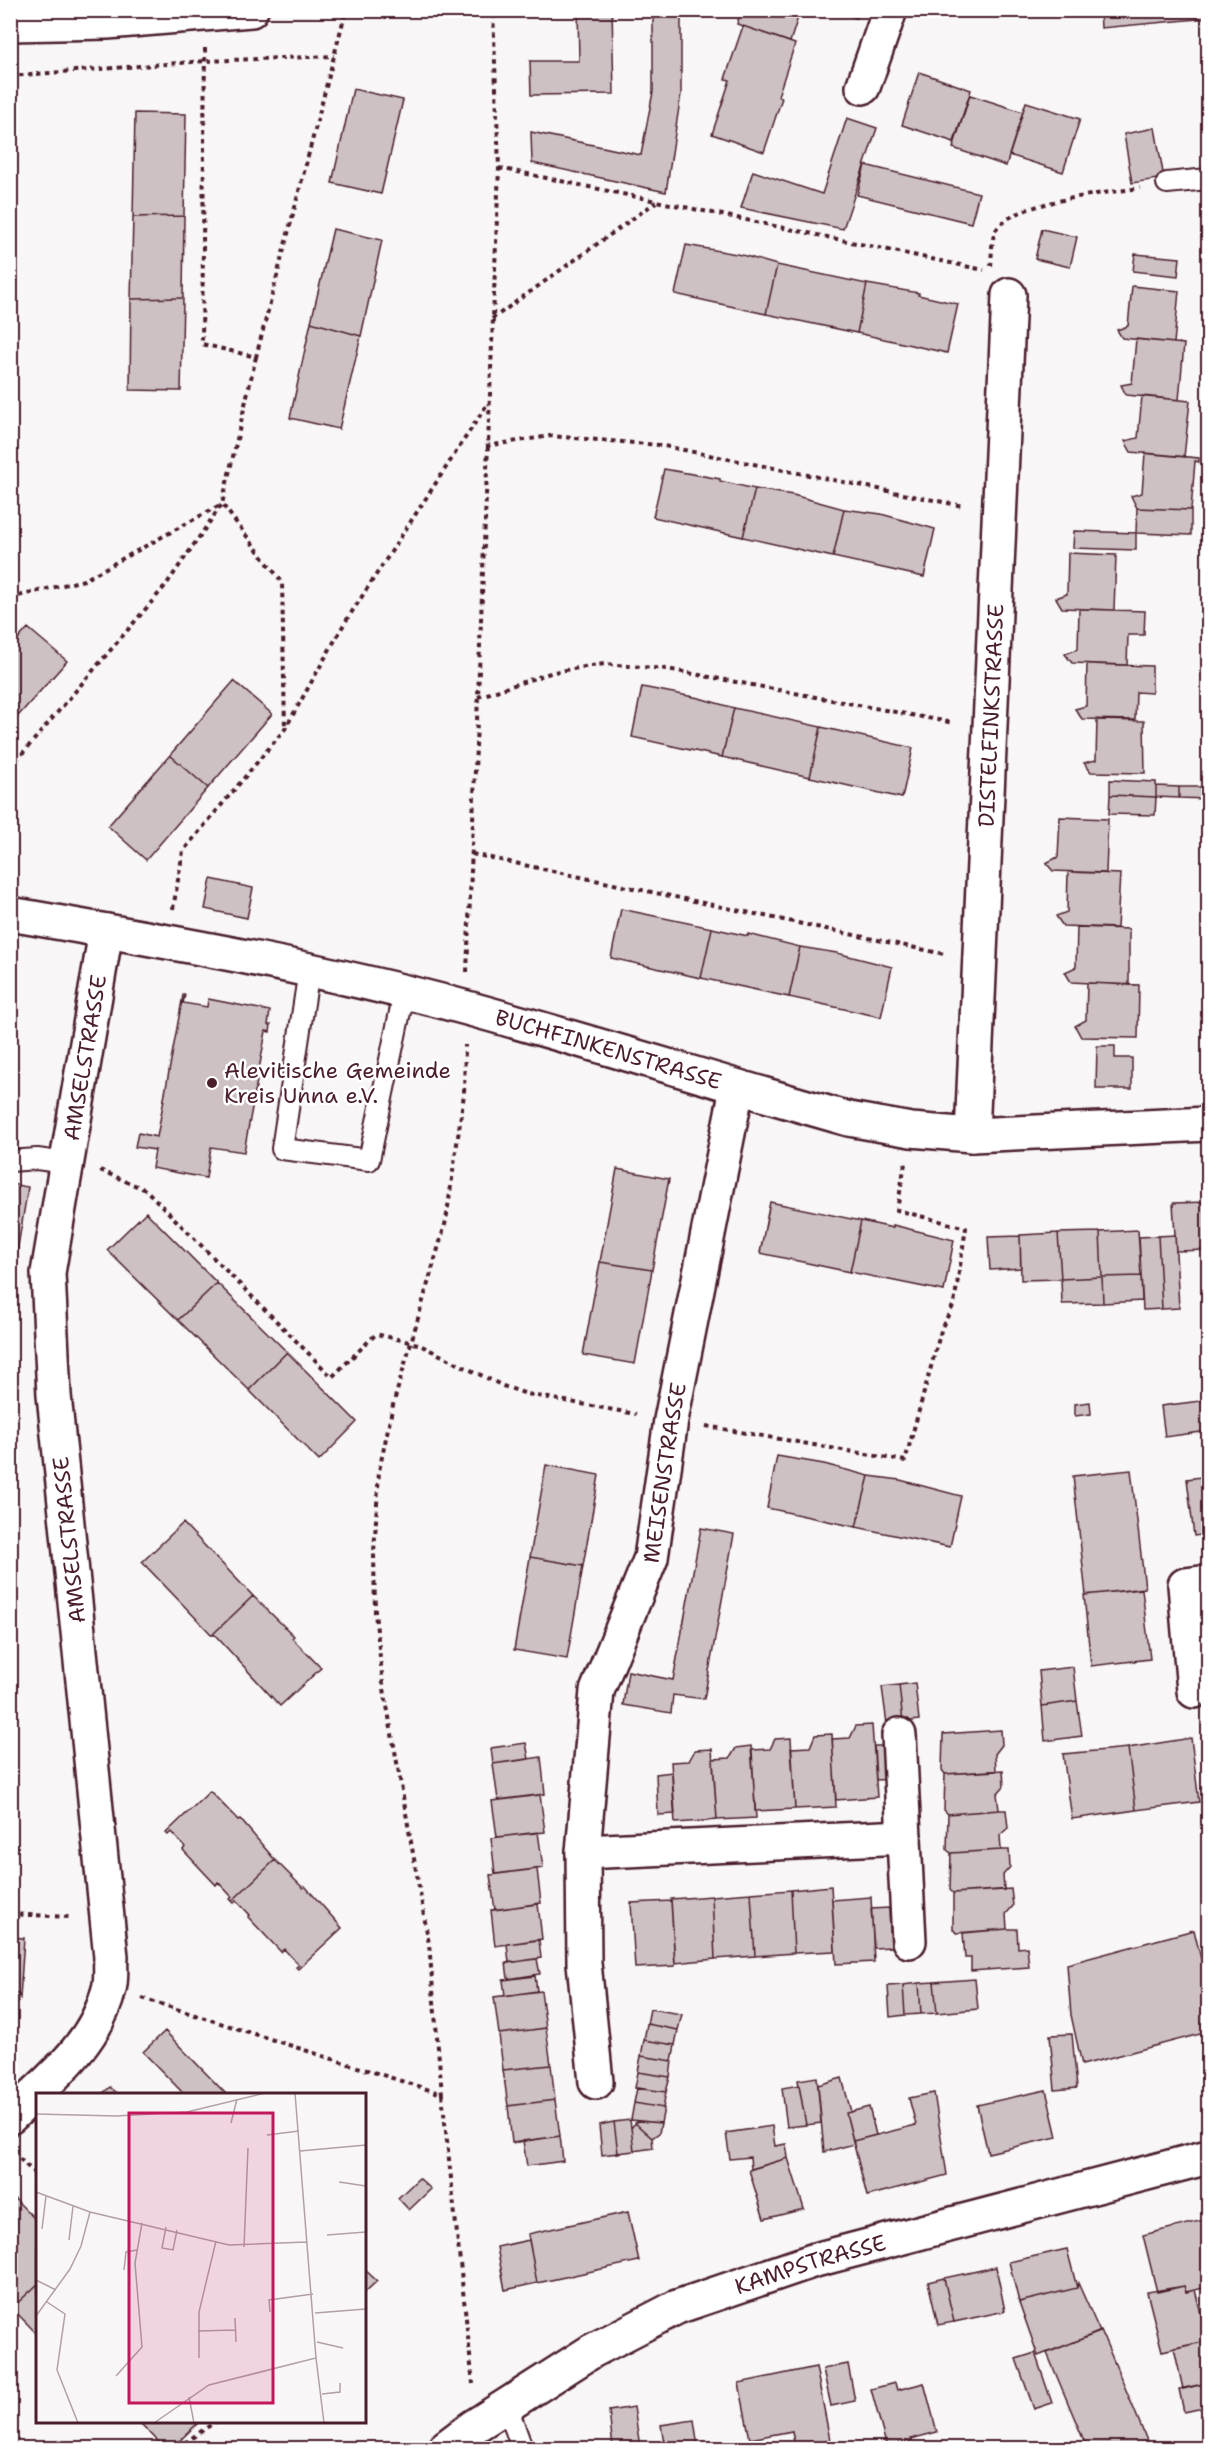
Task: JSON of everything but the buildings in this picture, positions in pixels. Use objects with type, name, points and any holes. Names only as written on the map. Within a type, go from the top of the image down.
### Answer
[{"type":"street","points":[[10,24],[107,22],[251,10]]},
{"type":"street","points":[[863,87],[890,10]]},
{"type":"street","name":"DISTELFINKSTRASSE","points":[[972,1135],[1009,296]]},
{"type":"street","name":"BUCHFINKENSTRASSE","points":[[10,914],[168,940],[309,970],[466,1008],[849,1119],[910,1130],[972,1135],[1209,1124]]},
{"type":"street","name":"AMSELSTRASSE","points":[[10,2117],[69,2060],[88,2036],[100,2016],[110,1988],[111,1957],[54,1395],[48,1273],[106,930]]},
{"type":"street","name":"MEISENSTRASSE","points":[[596,2082],[584,1962],[583,1852],[597,1691],[651,1558],[671,1420],[737,1088]]},
{"type":"street","points":[[1194,1691],[1185,1586],[1209,1582]]},
{"type":"street","points":[[899,1735],[909,1941]]},
{"type":"street","points":[[583,1852],[904,1837]]},
{"type":"street","name":"KAMPSTRASSE","points":[[445,2448],[473,2427],[592,2351],[677,2307],[815,2260],[1209,2157]]},
{"type":"lane","points":[[1167,183],[1209,179]]},
{"type":"lane","points":[[309,970],[282,1149],[369,1160],[404,993]]},
{"type":"lane","points":[[10,1161],[37,1159],[66,1163]]},
{"type":"lane","points":[[507,2406],[522,2448]]},
{"type":"path","points":[[10,768],[166,585],[222,504],[255,357],[346,10]]},
{"type":"path","points":[[473,2427],[474,2372],[442,2094],[429,1944],[383,1683],[375,1613],[374,1553],[378,1472],[410,1342],[446,1221],[464,1094],[486,446],[499,168],[493,10]]},
{"type":"path","points":[[203,14],[206,61],[202,344],[255,357]]},
{"type":"path","points":[[10,75],[206,61],[334,56]]},
{"type":"path","points":[[499,168],[990,272],[995,231],[1010,216],[1037,206],[1167,183]]},
{"type":"path","points":[[492,319],[656,201]]},
{"type":"path","points":[[168,940],[183,851],[285,729],[344,624],[488,403]]},
{"type":"path","points":[[486,446],[550,436],[659,445],[999,514]]},
{"type":"path","points":[[10,598],[84,580],[222,504]]},
{"type":"path","points":[[222,504],[282,582],[285,729]]},
{"type":"path","points":[[478,697],[553,672],[604,664],[667,669],[990,730]]},
{"type":"path","points":[[472,855],[980,962]]},
{"type":"path","points":[[66,1163],[106,1171],[146,1190],[332,1377],[376,1334],[410,1342],[503,1386],[527,1394],[905,1461],[942,1328],[954,1304],[966,1228],[897,1210],[910,1130]]},
{"type":"path","points":[[10,1914],[107,1919]]},
{"type":"path","points":[[110,1988],[442,2094]]},
{"type":"path","points":[[10,2150],[36,2175]]},
{"type":"path","points":[[177,2448],[212,2423]]},
{"type":"place","name":"Alevitische Gemeinde Kreis Unna e.V.","points":[[212,1083]]}]
